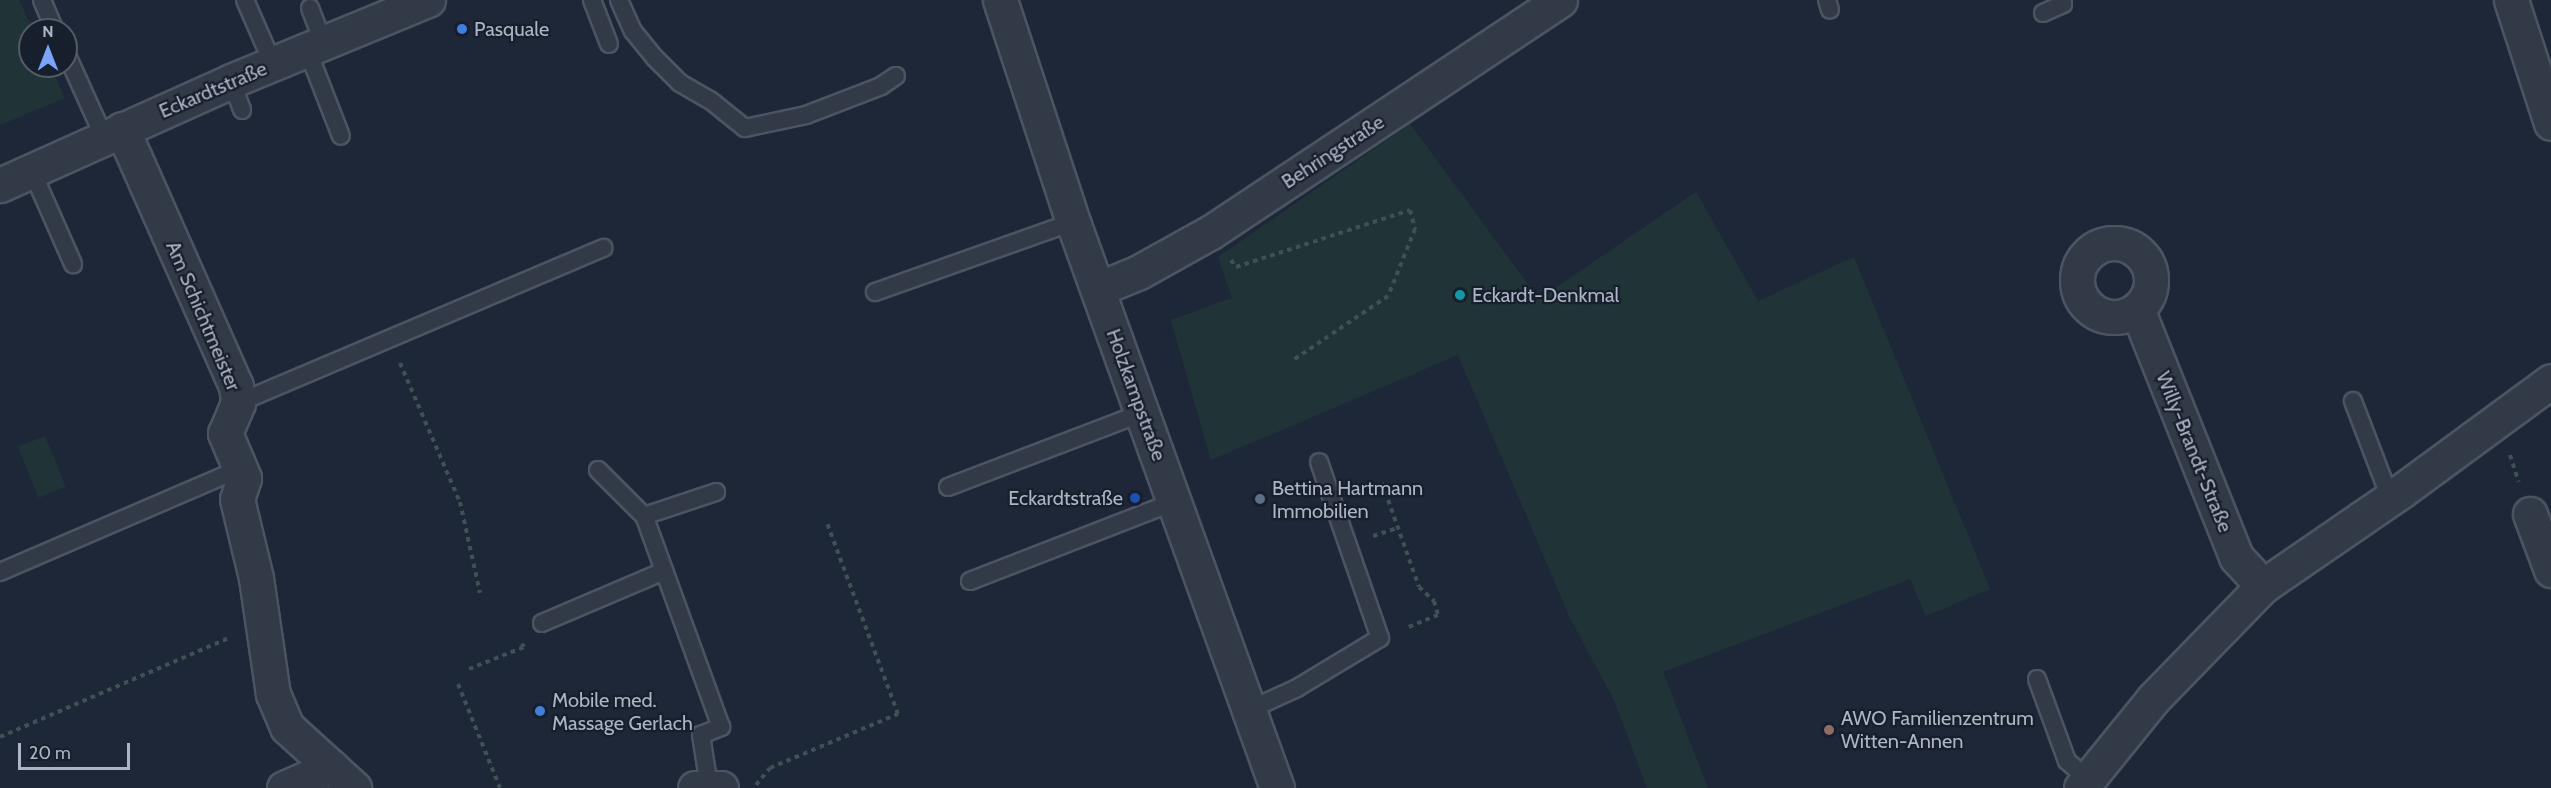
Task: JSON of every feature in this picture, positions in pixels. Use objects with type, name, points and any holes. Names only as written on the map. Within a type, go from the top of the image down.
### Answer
[{"type":"street","name":"Eckardtstraße","points":[[0,185],[113,133],[237,96],[273,64],[428,0]]},
{"type":"street","name":"Holzkampstraße","points":[[1000,0],[1073,222],[1277,788]]},
{"type":"street","name":"Behringstraße","points":[[1098,288],[1139,272],[1211,232],[1560,0]]},
{"type":"street","points":[[2511,0],[2551,123]]},
{"type":"street","name":"Am Schichtmeister","points":[[113,133],[237,386],[238,403],[225,433],[244,478],[237,499],[256,578],[273,694],[287,727],[343,777]]},
{"type":"street","name":"Willy-Brandt-Straße","points":[[2137,309],[2236,557],[2263,586]]},
{"type":"street","points":[[2084,784],[2153,699],[2263,586],[2395,495],[2551,381]]},
{"type":"street","points":[[2530,514],[2551,570]]},
{"type":"street","name":"Am Schichtmeister","points":[[284,788],[343,777]]},
{"type":"lane","points":[[42,0],[50,18]]},
{"type":"lane","points":[[245,0],[273,64]]},
{"type":"lane","points":[[592,0],[609,44]]},
{"type":"lane","points":[[619,0],[633,31],[655,58],[680,83],[710,100],[745,128],[806,115],[881,86],[896,76]]},
{"type":"lane","points":[[2043,13],[2063,4],[2062,0]]},
{"type":"lane","points":[[310,8],[315,46],[341,136]]},
{"type":"lane","points":[[78,73],[113,133]]},
{"type":"lane","points":[[32,171],[73,264]]},
{"type":"lane","points":[[874,292],[1073,222]]},
{"type":"lane","points":[[238,403],[603,248]]},
{"type":"lane","points":[[2353,401],[2395,495]]},
{"type":"lane","points":[[948,487],[1142,413]]},
{"type":"lane","points":[[1249,710],[1297,688],[1380,639],[1320,462]]},
{"type":"lane","points":[[0,572],[239,469]]},
{"type":"lane","points":[[598,470],[644,516],[721,727],[701,735],[709,787]]},
{"type":"lane","points":[[644,516],[716,492]]},
{"type":"lane","points":[[970,581],[1174,502]]},
{"type":"lane","points":[[542,623],[664,571]]},
{"type":"lane","points":[[2037,679],[2067,761],[2084,784]]},
{"type":"path","points":[[1211,232],[1236,267],[1410,210],[1415,229],[1388,296],[1293,360]]},
{"type":"path","points":[[390,340],[460,502],[480,592]]},
{"type":"path","points":[[2498,419],[2530,514]]},
{"type":"path","points":[[1380,639],[1438,615],[1434,601],[1419,588],[1382,483]]},
{"type":"path","points":[[754,788],[770,768],[898,714],[827,523]]},
{"type":"path","points":[[1369,537],[1398,528]]},
{"type":"path","points":[[469,669],[524,647],[520,639],[544,628],[542,623]]},
{"type":"path","points":[[0,737],[263,624]]},
{"type":"path","points":[[458,684],[500,788]]},
{"type":"green space","points":[[0,0],[19,0],[27,18],[18,18],[18,78],[56,78],[65,98],[0,125]]},
{"type":"green space","points":[[1410,124],[1539,299],[1696,192],[1758,301],[1854,257],[1990,589],[1926,616],[1910,579],[1663,672],[1708,788],[1647,788],[1615,702],[1570,618],[1458,355],[1211,460],[1171,320],[1232,298],[1218,257]]},
{"type":"green space","points":[[45,436],[66,487],[39,498],[18,447]]},
{"type":"place","name":"Pasquale","points":[[462,29]]},
{"type":"place","name":"Eckardt-Denkmal","points":[[1460,295]]},
{"type":"place","name":"Eckardtstraße","points":[[1135,498]]},
{"type":"place","name":"Bettina Hartmann Immobilien","points":[[1260,499]]},
{"type":"place","name":"Mobile med. Massage Gerlach","points":[[540,711]]},
{"type":"place","name":"AWO Familienzentrum Witten-Annen","points":[[1829,730]]}]
